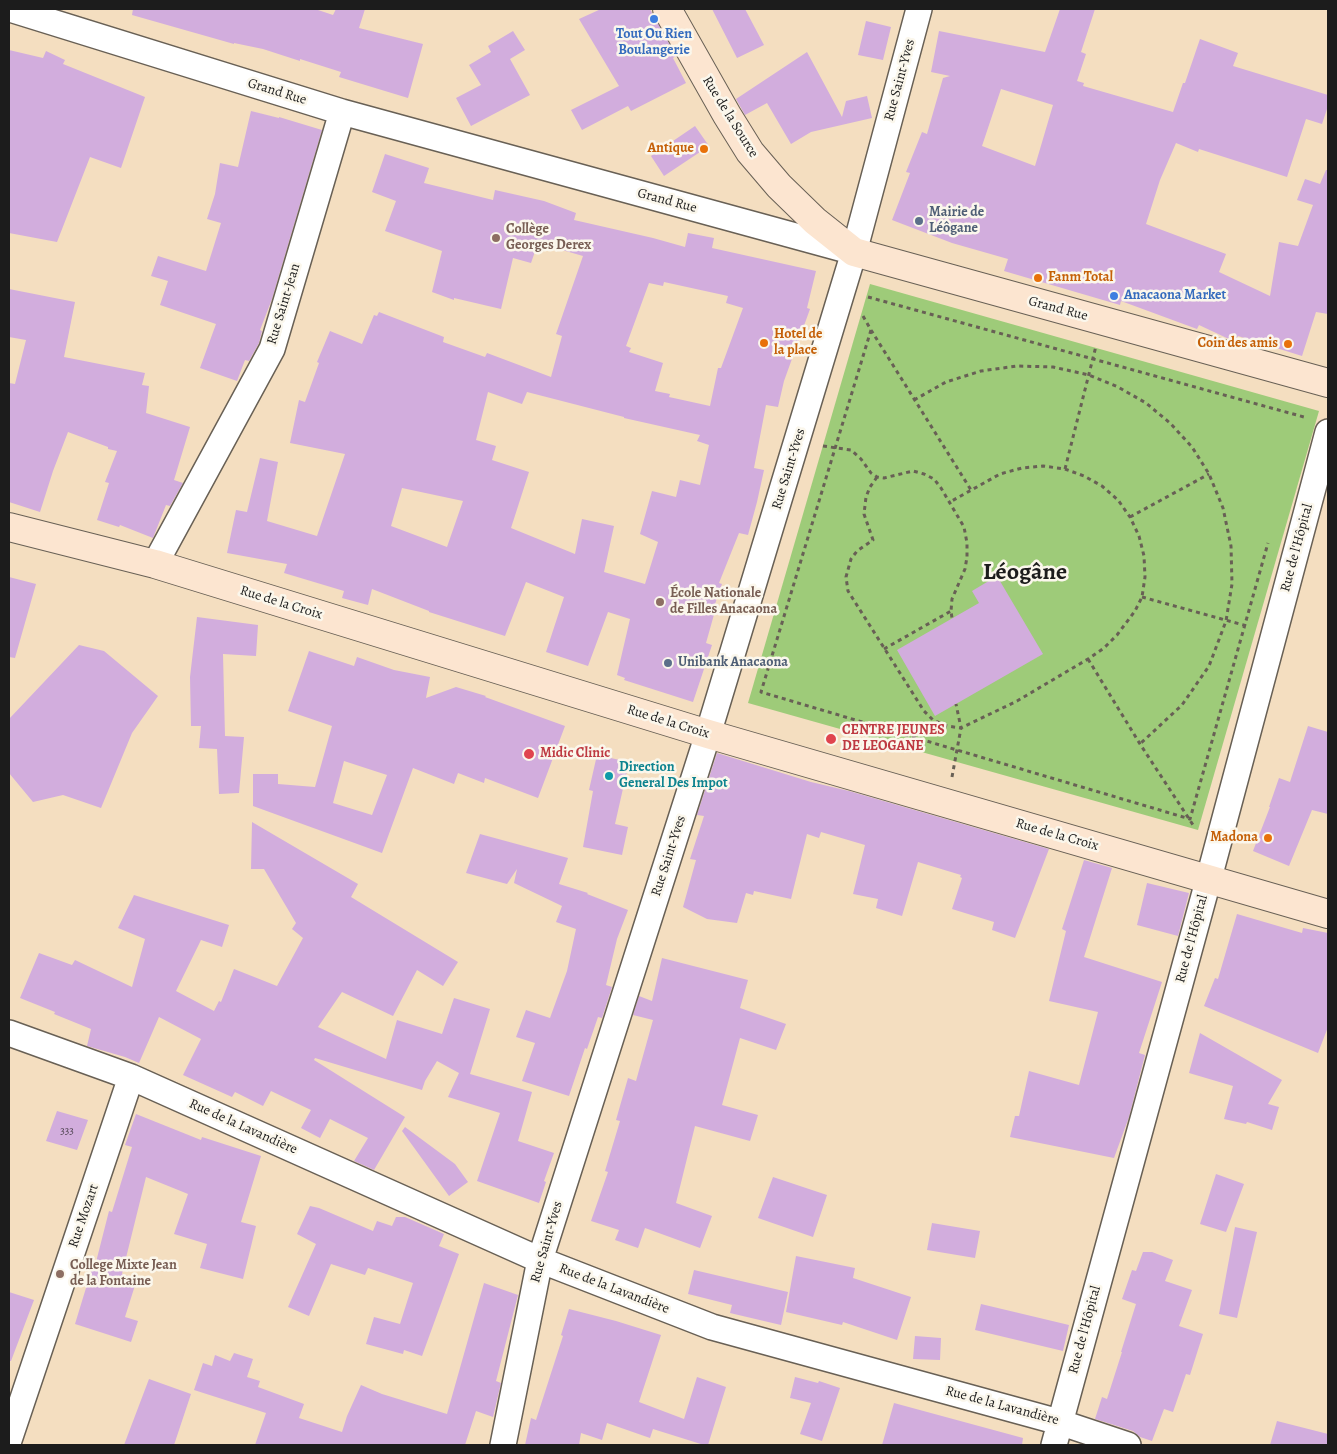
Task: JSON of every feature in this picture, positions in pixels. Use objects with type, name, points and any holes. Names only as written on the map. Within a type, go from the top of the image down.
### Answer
[{"type":"street","name":"Grand Rue","points":[[10,9],[342,112],[1328,383]]},
{"type":"street","name":"Rue de la Source","points":[[667,9],[726,115],[750,152],[809,215],[854,252]]},
{"type":"street","name":"Rue Saint-Yves","points":[[503,1445],[540,1260],[708,734],[797,441],[847,290],[854,252],[919,9]]},
{"type":"street","name":"Rue Saint-Jean","points":[[155,564],[272,348],[342,112]]},
{"type":"street","name":"Rue de l'Hôpital","points":[[1057,1434],[1211,871],[1328,432]]},
{"type":"street","name":"Rue de la Croix","points":[[9,527],[155,564],[708,734],[946,803],[1211,871],[1328,914]]},
{"type":"street","name":"Rue de la Lavandière","points":[[9,1033],[131,1077],[540,1260],[712,1327],[1057,1434],[1128,1445]]},
{"type":"street","name":"Rue Mozart","points":[[9,1440],[131,1077]]},
{"type":"path","points":[[847,290],[970,490]]},
{"type":"path","points":[[847,290],[1304,417],[1301,427]]},
{"type":"path","points":[[1065,469],[1102,321]]},
{"type":"path","points":[[871,330],[761,692],[1190,819]]},
{"type":"path","points":[[914,400],[946,382],[981,371],[1017,366],[1053,367],[1089,375],[1118,387],[1139,399],[1170,423],[1192,447],[1209,474],[1223,508],[1231,546],[1232,584],[1226,621],[1209,666],[1182,705],[1140,744]]},
{"type":"path","points":[[797,441],[851,450],[861,459],[871,474],[884,478],[913,471],[934,479],[950,502],[964,528],[967,543],[965,569],[952,599],[952,618]]},
{"type":"path","points":[[877,476],[866,497],[864,514],[873,540],[857,551],[851,559],[846,577],[848,591],[924,711],[933,720],[947,726],[961,728],[1017,701],[1088,660],[1104,648],[1127,623],[1142,597],[1145,577],[1144,556],[1139,536],[1130,517],[1118,500],[1102,486],[1084,476],[1065,469],[1043,466],[1022,468],[1000,474],[950,502]]},
{"type":"path","points":[[1130,517],[1209,474]]},
{"type":"path","points":[[1190,819],[1269,541]]},
{"type":"path","points":[[1142,597],[1274,633]]},
{"type":"path","points":[[884,649],[951,610]]},
{"type":"path","points":[[1088,660],[1140,744],[1190,819],[1211,871]]},
{"type":"path","points":[[946,803],[961,728],[956,704]]},
{"type":"green space","points":[[870,284],[1319,411],[1198,830],[748,703]]},
{"type":"building","points":[[133,9],[315,9],[333,15],[336,9],[365,9],[359,28],[423,44],[408,98],[339,77],[341,72],[300,59],[300,61],[263,49],[234,44],[132,15]]},
{"type":"building","points":[[601,9],[650,9],[676,56],[673,58],[686,83],[631,111],[628,106],[582,130],[571,110],[619,86],[579,19]]},
{"type":"building","points":[[712,9],[745,9],[764,45],[737,58]]},
{"type":"building","points":[[1060,9],[1095,9],[1081,52],[1086,54],[1077,81],[1084,83],[1083,86],[1173,112],[1200,39],[1238,53],[1233,66],[1328,95],[1328,106],[1322,124],[1306,119],[1287,177],[1199,149],[1198,152],[1176,143],[1160,180],[1146,224],[1226,254],[1219,272],[1270,296],[1279,242],[1298,246],[1313,205],[1297,200],[1305,179],[1320,184],[1326,170],[1328,170],[1328,314],[1316,312],[1302,356],[1238,336],[1235,341],[1231,340],[1199,325],[1197,329],[1121,301],[1120,305],[1004,271],[1008,259],[952,243],[892,220],[910,173],[906,172],[922,132],[927,134],[943,78],[950,76],[931,72],[939,31],[1045,52]],"holes":[[[1001,89],[1053,105],[1035,166],[982,146]]]},
{"type":"building","points":[[866,21],[891,27],[883,60],[858,55]]},
{"type":"building","points":[[513,31],[525,50],[510,59],[530,95],[471,126],[456,98],[481,85],[469,65],[491,52],[488,46]]},
{"type":"building","points":[[9,50],[43,58],[46,51],[65,60],[63,64],[145,97],[121,168],[90,157],[57,242],[9,233]]},
{"type":"building","points":[[807,52],[842,117],[846,101],[867,96],[872,118],[811,132],[791,144],[767,103],[745,115],[736,99]]},
{"type":"building","points":[[251,111],[322,130],[272,299],[260,330],[262,331],[259,343],[249,361],[245,360],[237,381],[200,368],[216,324],[160,305],[168,281],[151,276],[158,256],[206,271],[221,223],[207,219],[215,194],[220,163],[238,167]]},
{"type":"building","points":[[695,126],[709,146],[664,176],[651,156]]},
{"type":"building","points":[[385,154],[429,168],[424,183],[493,200],[495,190],[544,201],[576,213],[574,220],[685,247],[688,233],[714,238],[712,248],[816,271],[807,308],[810,309],[784,381],[778,407],[766,405],[754,468],[764,470],[757,502],[748,535],[739,533],[719,583],[722,584],[715,604],[717,604],[706,643],[712,645],[693,702],[624,680],[625,678],[617,675],[630,619],[608,612],[588,666],[546,652],[564,597],[526,582],[505,636],[429,612],[372,589],[368,605],[342,598],[344,591],[284,573],[287,564],[227,553],[236,510],[247,512],[260,458],[278,462],[267,521],[317,536],[345,454],[290,443],[299,400],[305,402],[319,363],[317,362],[330,331],[362,344],[374,315],[377,316],[379,312],[444,337],[443,342],[485,357],[487,353],[551,377],[562,336],[556,334],[583,256],[538,243],[531,263],[513,258],[501,309],[454,298],[454,300],[432,292],[442,251],[385,231],[396,201],[372,192]],"holes":[[[664,282],[728,296],[726,303],[743,308],[721,368],[718,368],[710,406],[669,397],[670,394],[655,391],[663,363],[629,352],[631,348],[626,346],[649,283],[663,286]],[[488,392],[522,404],[527,392],[624,418],[700,435],[697,441],[709,445],[700,485],[680,480],[676,497],[652,491],[640,534],[658,542],[645,584],[604,572],[614,526],[582,519],[575,554],[511,528],[529,472],[492,460],[496,446],[476,440]],[[402,488],[463,501],[447,547],[391,526]]]},
{"type":"building","points":[[9,289],[75,302],[64,357],[145,373],[142,385],[149,386],[146,413],[190,427],[174,480],[183,483],[170,506],[166,505],[153,538],[120,525],[119,527],[97,520],[109,483],[105,482],[117,451],[68,432],[40,512],[9,502],[9,383],[15,384],[26,340],[9,337]]},
{"type":"building","points":[[997,576],[1043,654],[935,716],[897,650],[979,603],[972,591]]},
{"type":"building","points":[[9,577],[36,584],[15,658],[9,657]]},
{"type":"building","points":[[197,617],[258,625],[256,656],[223,654],[225,736],[244,737],[239,793],[219,794],[217,749],[199,748],[201,726],[191,726],[190,677]]},
{"type":"building","points":[[79,645],[104,651],[158,696],[132,733],[101,808],[63,795],[33,802],[9,773],[9,719]]},
{"type":"building","points":[[309,651],[354,666],[357,657],[394,670],[430,677],[426,698],[456,687],[486,696],[565,726],[538,798],[485,778],[484,783],[458,773],[454,784],[413,768],[382,853],[253,806],[253,774],[278,774],[278,784],[315,787],[332,726],[288,711]],"holes":[[[344,761],[387,775],[372,815],[333,803]]]},
{"type":"building","points":[[1308,726],[1328,732],[1328,814],[1312,810],[1289,866],[1253,851],[1279,778],[1290,782]]},
{"type":"building","points":[[717,753],[811,782],[849,791],[1049,849],[1015,938],[992,930],[994,922],[952,909],[962,878],[960,877],[961,875],[918,862],[902,916],[876,908],[878,899],[853,894],[865,845],[821,832],[819,838],[807,834],[791,899],[754,891],[753,895],[746,893],[737,923],[707,919],[683,907],[696,860],[690,859],[704,816],[697,815]]},
{"type":"building","points":[[597,755],[629,762],[615,824],[628,827],[622,855],[583,847],[593,791],[589,790]]},
{"type":"building","points":[[252,822],[358,884],[351,897],[458,962],[443,986],[417,970],[393,1016],[342,992],[318,1027],[386,1059],[397,1020],[442,1034],[454,998],[490,1009],[470,1074],[532,1092],[518,1141],[554,1153],[544,1181],[546,1182],[539,1203],[477,1181],[500,1113],[448,1097],[459,1073],[437,1061],[422,1090],[315,1058],[314,1060],[405,1117],[374,1170],[354,1161],[368,1138],[330,1119],[320,1138],[301,1128],[311,1110],[271,1091],[263,1106],[235,1092],[232,1097],[183,1075],[201,1039],[159,1017],[139,1063],[87,1046],[91,1029],[20,998],[39,953],[72,965],[75,960],[132,987],[145,939],[118,928],[134,895],[229,925],[222,947],[201,940],[176,991],[214,1011],[219,1001],[221,1002],[234,969],[277,986],[303,938],[292,929],[296,923],[264,869],[251,869]]},
{"type":"building","points":[[480,834],[568,858],[559,884],[588,893],[628,910],[617,939],[606,985],[612,987],[602,1018],[598,1017],[587,1049],[585,1048],[569,1096],[522,1081],[535,1043],[516,1037],[526,1010],[550,1018],[567,971],[576,929],[556,922],[562,906],[514,883],[517,869],[507,884],[466,873]]},
{"type":"building","points":[[1084,860],[1112,868],[1084,957],[1162,982],[1139,1053],[1145,1055],[1129,1117],[1114,1158],[1010,1137],[1015,1116],[1019,1116],[1029,1071],[1079,1085],[1098,1012],[1049,1001],[1066,931],[1062,929]]},
{"type":"building","points":[[1147,883],[1189,893],[1178,936],[1137,925]]},
{"type":"building","points":[[1237,914],[1302,933],[1303,928],[1328,933],[1328,1027],[1318,1053],[1204,1006],[1215,978],[1218,979]]},
{"type":"building","points":[[662,958],[748,980],[740,1008],[786,1024],[776,1050],[740,1038],[722,1105],[758,1115],[750,1141],[695,1126],[676,1203],[712,1216],[700,1248],[645,1228],[638,1248],[615,1240],[619,1230],[591,1221],[608,1172],[605,1171],[620,1121],[616,1120],[628,1078],[636,1081],[653,1020],[633,1015],[639,996],[652,1001]]},
{"type":"building","points":[[1200,1033],[1282,1080],[1268,1104],[1279,1107],[1272,1130],[1247,1122],[1246,1124],[1224,1119],[1233,1086],[1189,1073]]},
{"type":"building","points":[[57,1111],[88,1120],[77,1150],[46,1141]]},
{"type":"building","points":[[136,1114],[201,1140],[202,1137],[261,1156],[241,1222],[256,1226],[243,1279],[200,1268],[207,1244],[174,1234],[188,1194],[146,1177],[122,1274],[137,1279],[125,1317],[138,1321],[131,1342],[75,1324],[93,1265],[95,1266],[109,1211],[112,1212],[132,1147],[125,1145]]},
{"type":"building","points":[[405,1127],[455,1164],[468,1182],[449,1196],[402,1131]]},
{"type":"building","points":[[1216,1174],[1244,1184],[1226,1232],[1200,1224]]},
{"type":"building","points":[[773,1177],[827,1195],[813,1237],[758,1218]]},
{"type":"building","points":[[310,1206],[373,1231],[377,1221],[392,1226],[396,1217],[405,1217],[444,1234],[439,1246],[459,1254],[422,1356],[404,1350],[403,1354],[366,1344],[374,1317],[400,1324],[413,1283],[368,1268],[365,1275],[331,1264],[309,1316],[288,1307],[316,1244],[297,1234]]},
{"type":"building","points":[[932,1223],[980,1231],[975,1258],[927,1250]]},
{"type":"building","points":[[1235,1227],[1257,1232],[1237,1318],[1219,1314]]},
{"type":"building","points":[[1143,1252],[1152,1252],[1173,1260],[1165,1281],[1192,1290],[1179,1326],[1203,1334],[1190,1375],[1186,1374],[1173,1412],[1164,1409],[1152,1441],[1140,1437],[1133,1431],[1095,1419],[1102,1397],[1107,1399],[1136,1304],[1122,1299],[1132,1270],[1136,1271]]},
{"type":"building","points":[[796,1256],[855,1268],[853,1278],[911,1297],[897,1340],[843,1322],[842,1325],[786,1312]]},
{"type":"building","points":[[694,1270],[788,1292],[781,1325],[730,1313],[732,1305],[688,1294]]},
{"type":"building","points":[[484,1283],[518,1295],[496,1381],[501,1383],[493,1417],[476,1411],[465,1445],[255,1445],[266,1413],[194,1390],[203,1363],[212,1366],[215,1355],[230,1361],[234,1353],[253,1359],[247,1377],[260,1381],[258,1387],[304,1404],[299,1418],[342,1432],[361,1385],[382,1394],[447,1414]]},
{"type":"building","points":[[9,1292],[34,1300],[11,1361],[9,1361]]},
{"type":"building","points":[[981,1304],[1069,1325],[1063,1351],[975,1330]]},
{"type":"building","points":[[569,1309],[661,1335],[639,1402],[684,1419],[697,1377],[726,1387],[708,1445],[653,1429],[650,1438],[607,1423],[602,1440],[581,1433],[579,1445],[525,1445],[531,1418],[536,1420],[563,1336],[561,1335]]},
{"type":"building","points":[[915,1336],[941,1338],[940,1360],[913,1359]]},
{"type":"building","points":[[795,1377],[818,1383],[819,1381],[840,1388],[822,1441],[800,1434],[811,1403],[790,1398]]},
{"type":"building","points":[[149,1379],[191,1394],[174,1445],[124,1445]]},
{"type":"building","points":[[894,1403],[1023,1438],[1022,1445],[882,1445]]},
{"type":"building","points":[[1277,1421],[1328,1434],[1328,1445],[1270,1445]]},
{"type":"place","name":"Tout Ou Rien Boulangerie","points":[[654,19]]},
{"type":"place","name":"Antique","points":[[704,149]]},
{"type":"place","name":"Mairie de Léôgane","points":[[919,221]]},
{"type":"place","name":"Collège Georges Derex","points":[[496,238]]},
{"type":"place","name":"Fanm Total","points":[[1038,278]]},
{"type":"place","name":"Anacaona Market","points":[[1114,296]]},
{"type":"place","name":"Hotel de la place","points":[[764,343]]},
{"type":"place","name":"Coin des amis","points":[[1288,344]]},
{"type":"place","name":"École Nationale de Filles Anacaona","points":[[660,602]]},
{"type":"place","name":"Unibank Anacaona","points":[[668,663]]},
{"type":"place","name":"CENTRE JEUNES DE LEOGANE","points":[[831,739]]},
{"type":"place","name":"Midic Clinic","points":[[529,754]]},
{"type":"place","name":"Direction General Des Impot","points":[[609,776]]},
{"type":"place","name":"Madona","points":[[1268,838]]},
{"type":"place","name":"College Mixte Jean de la Fontaine","points":[[60,1274]]},
{"type":"district","name":"Léogâne","points":[[1025,573]]}]
